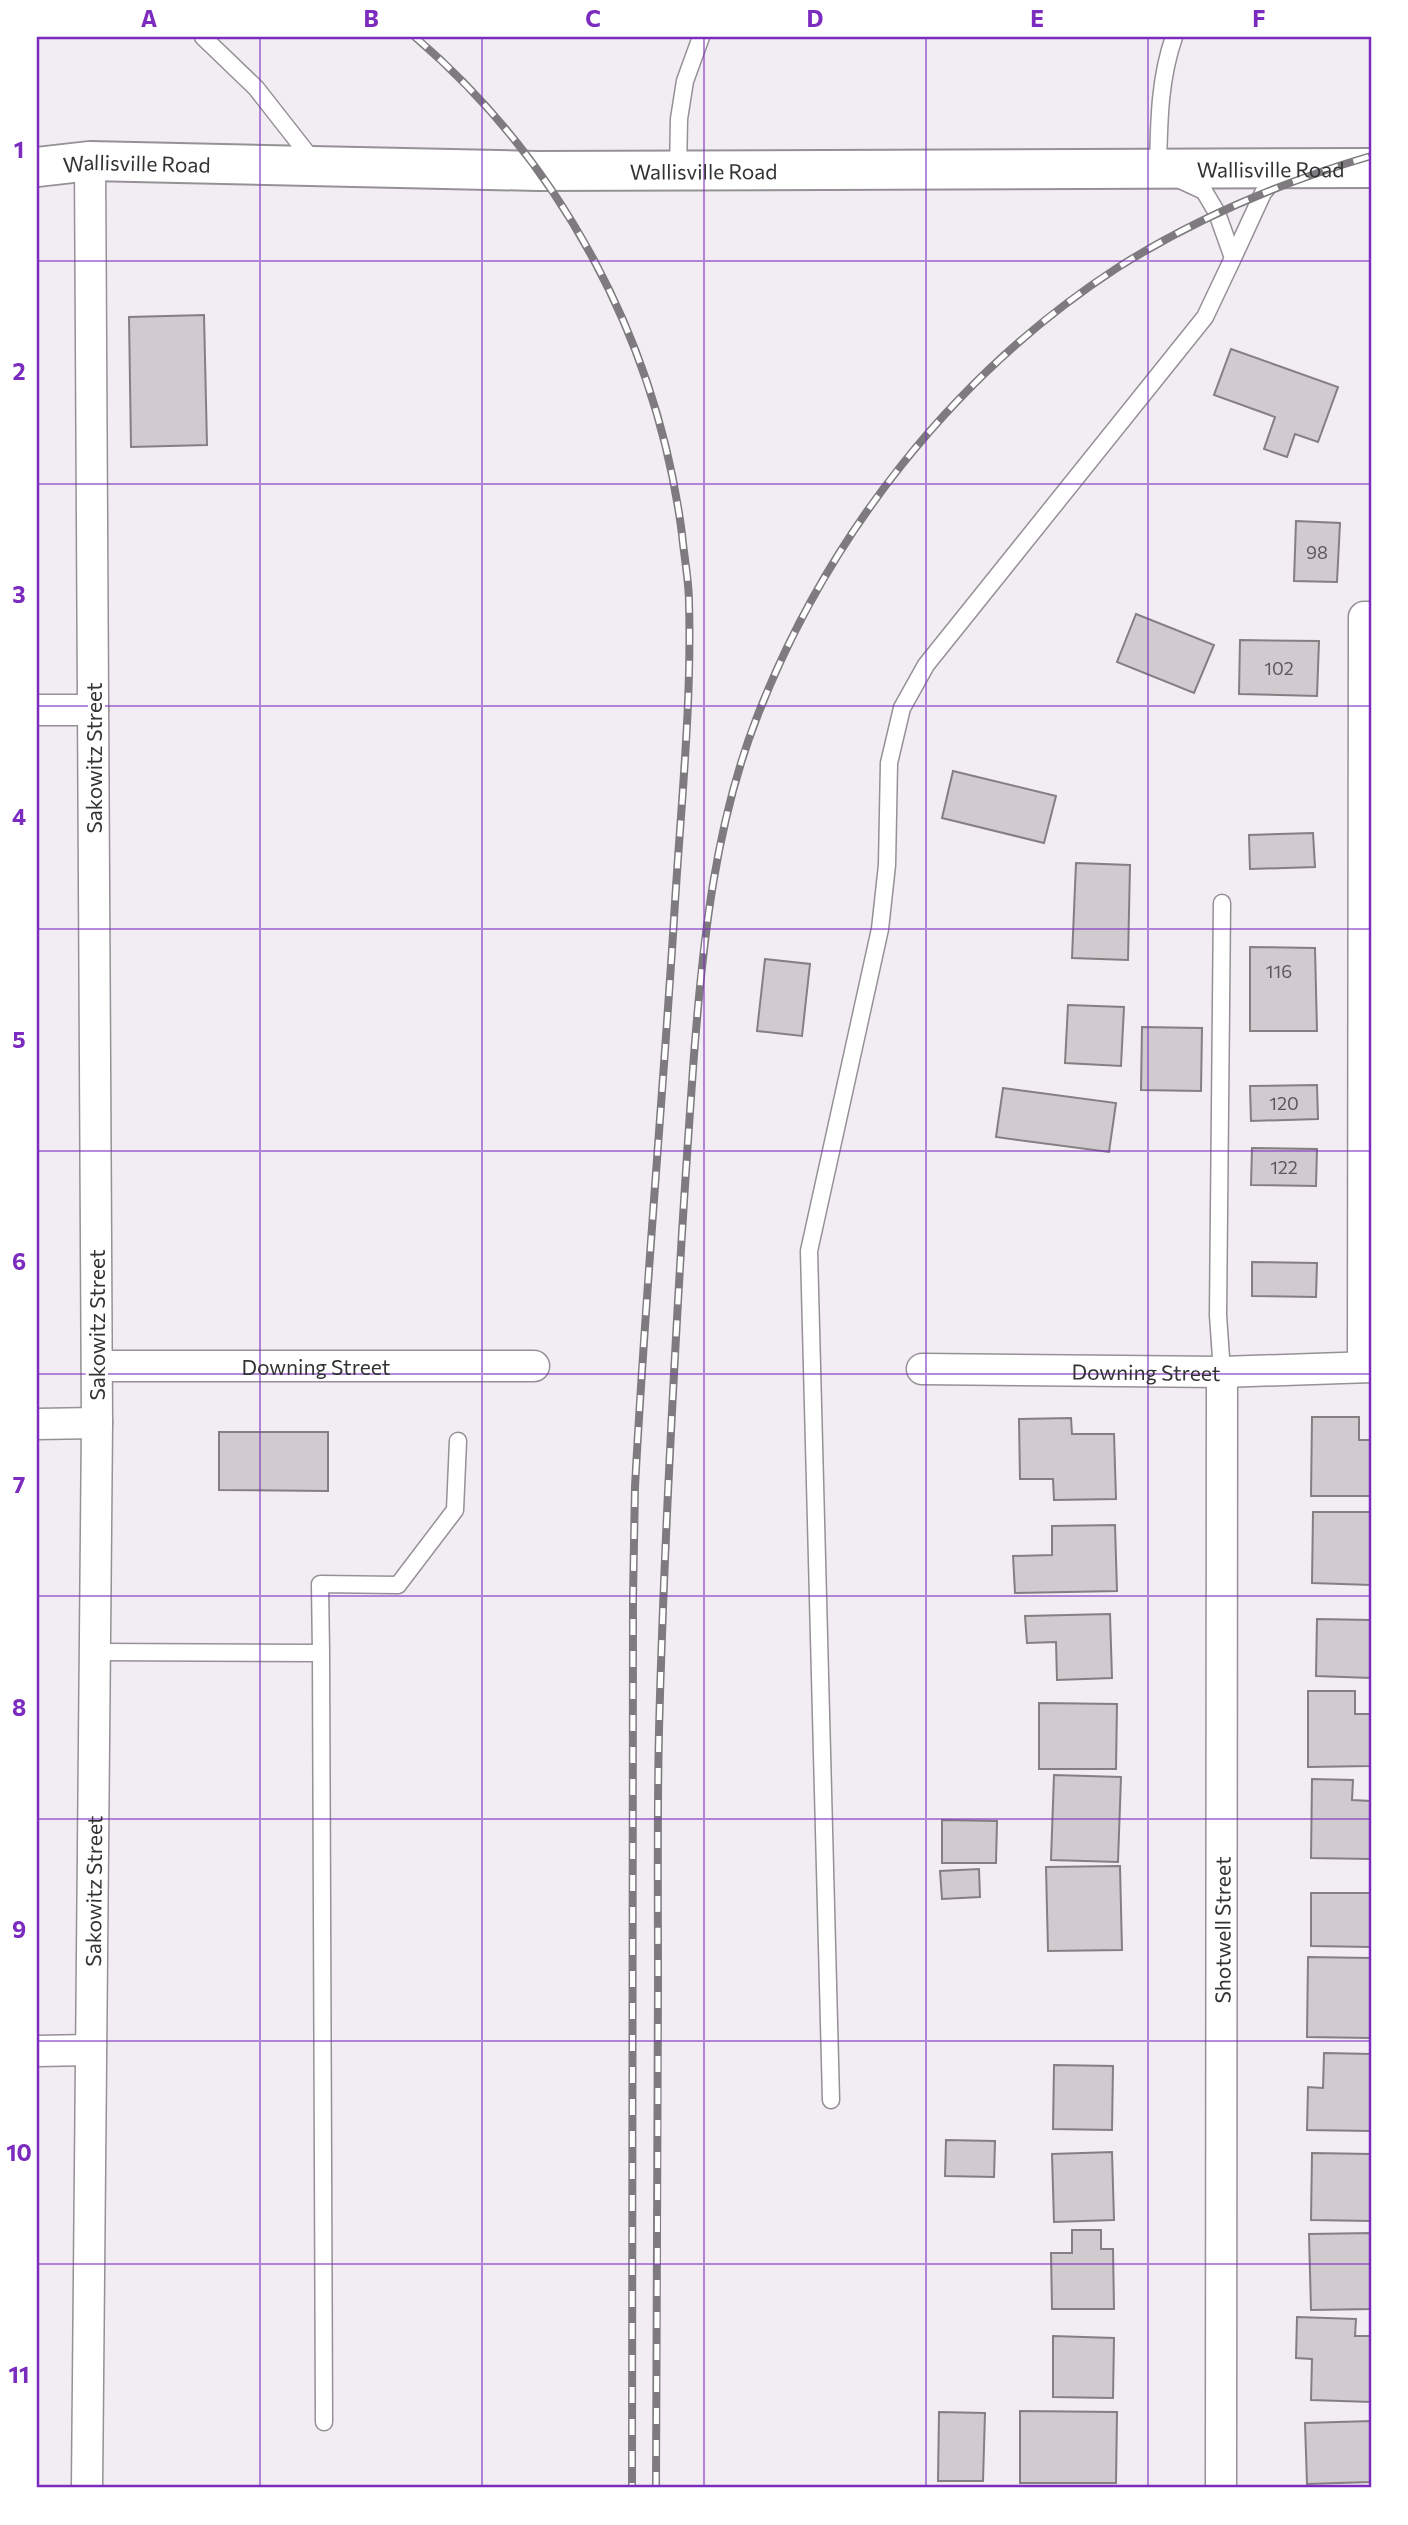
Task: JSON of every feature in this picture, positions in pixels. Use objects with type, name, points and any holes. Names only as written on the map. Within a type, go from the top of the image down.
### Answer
[{"type":"main road","name":"Wallisville Road","points":[[37,167],[90,161],[317,167],[678,171],[1371,168]]},
{"type":"street","name":"Sakowitz Street","points":[[87,2488],[97,1423],[90,161]]},
{"type":"street","points":[[1367,1367],[1368,617]]},
{"type":"street","points":[[37,710],[93,710]]},
{"type":"street","name":"Downing Street","points":[[97,1366],[534,1366]]},
{"type":"street","name":"Downing Street","points":[[922,1369],[1222,1372],[1367,1367]]},
{"type":"street","name":"Shotwell Street","points":[[1221,2488],[1222,1372]]},
{"type":"street","points":[[37,1424],[97,1423]]},
{"type":"street","points":[[37,2052],[90,2050]]},
{"type":"lane","points":[[204,37],[256,88],[317,167]]},
{"type":"lane","points":[[678,171],[678,119],[685,81],[701,37]]},
{"type":"lane","points":[[1174,37],[1167,58],[1159,107],[1158,169],[1204,191],[1217,213],[1233,258]]},
{"type":"lane","points":[[831,2100],[809,1251],[880,929],[887,865],[889,763],[902,708],[926,665],[1205,317],[1263,193],[1284,167]]},
{"type":"lane","points":[[1222,903],[1218,1315],[1222,1372]]},
{"type":"lane","points":[[324,2422],[320,1584],[398,1585],[456,1510],[458,1441]]},
{"type":"lane","points":[[94,1652],[321,1653]]},
{"type":"building","points":[[204,315],[207,445],[131,447],[129,317]]},
{"type":"building","points":[[1231,349],[1338,387],[1318,442],[1295,434],[1287,457],[1264,449],[1275,417],[1214,395]]},
{"type":"building","points":[[1296,521],[1340,523],[1337,582],[1294,581]]},
{"type":"building","points":[[1136,614],[1214,645],[1194,693],[1117,662]]},
{"type":"building","points":[[1240,640],[1319,641],[1317,696],[1239,694]]},
{"type":"building","points":[[953,771],[1056,796],[1044,843],[942,818]]},
{"type":"building","points":[[1313,833],[1315,867],[1250,869],[1249,835]]},
{"type":"building","points":[[1076,863],[1130,865],[1128,960],[1072,958]]},
{"type":"building","points":[[1250,947],[1315,948],[1317,1031],[1250,1031]]},
{"type":"building","points":[[765,959],[810,964],[802,1036],[757,1031]]},
{"type":"building","points":[[1068,1005],[1124,1007],[1121,1066],[1065,1063]]},
{"type":"building","points":[[1142,1027],[1202,1028],[1201,1091],[1141,1090]]},
{"type":"building","points":[[1317,1085],[1318,1119],[1251,1121],[1250,1086]]},
{"type":"building","points":[[1003,1088],[1116,1103],[1109,1152],[996,1137]]},
{"type":"building","points":[[1252,1148],[1317,1149],[1316,1186],[1251,1185]]},
{"type":"building","points":[[1252,1262],[1317,1263],[1316,1297],[1252,1296]]},
{"type":"building","points":[[1312,1417],[1359,1417],[1359,1440],[1371,1440],[1371,1496],[1311,1496]]},
{"type":"building","points":[[1071,1418],[1072,1434],[1114,1434],[1116,1499],[1054,1500],[1053,1479],[1020,1479],[1019,1419]]},
{"type":"building","points":[[219,1432],[328,1432],[328,1491],[219,1490]]},
{"type":"building","points":[[1313,1512],[1371,1512],[1371,1585],[1312,1583]]},
{"type":"building","points":[[1115,1525],[1117,1591],[1015,1593],[1013,1556],[1052,1555],[1052,1526]]},
{"type":"building","points":[[1110,1614],[1112,1678],[1057,1680],[1056,1642],[1027,1643],[1025,1616]]},
{"type":"building","points":[[1317,1619],[1371,1620],[1371,1678],[1316,1676]]},
{"type":"building","points":[[1308,1691],[1355,1691],[1355,1714],[1371,1714],[1371,1766],[1308,1767]]},
{"type":"building","points":[[1039,1703],[1117,1704],[1116,1769],[1039,1769]]},
{"type":"building","points":[[1054,1775],[1121,1777],[1118,1862],[1051,1860]]},
{"type":"building","points":[[1312,1779],[1353,1780],[1352,1800],[1371,1801],[1371,1859],[1311,1858]]},
{"type":"building","points":[[942,1820],[997,1821],[996,1863],[942,1863]]},
{"type":"building","points":[[1120,1866],[1122,1950],[1048,1951],[1046,1867]]},
{"type":"building","points":[[979,1869],[980,1897],[942,1899],[940,1871]]},
{"type":"building","points":[[1311,1893],[1371,1893],[1371,1947],[1311,1946]]},
{"type":"building","points":[[1308,1957],[1371,1958],[1371,2038],[1307,2037]]},
{"type":"building","points":[[1324,2053],[1371,2054],[1371,2131],[1307,2130],[1308,2087],[1323,2088]]},
{"type":"building","points":[[1054,2065],[1113,2066],[1112,2130],[1053,2129]]},
{"type":"building","points":[[946,2140],[995,2141],[994,2177],[945,2176]]},
{"type":"building","points":[[1112,2152],[1114,2220],[1054,2222],[1052,2154]]},
{"type":"building","points":[[1312,2153],[1371,2154],[1371,2221],[1311,2220]]},
{"type":"building","points":[[1072,2230],[1101,2230],[1101,2249],[1113,2249],[1114,2309],[1052,2309],[1051,2253],[1072,2253]]},
{"type":"building","points":[[1371,2233],[1371,2309],[1311,2310],[1309,2234]]},
{"type":"building","points":[[1297,2317],[1356,2319],[1355,2336],[1371,2336],[1371,2402],[1311,2400],[1312,2359],[1296,2358]]},
{"type":"building","points":[[1053,2336],[1114,2338],[1113,2398],[1053,2397]]},
{"type":"building","points":[[1020,2411],[1117,2412],[1116,2483],[1020,2483]]},
{"type":"building","points":[[939,2412],[985,2413],[983,2481],[938,2481]]},
{"type":"building","points":[[1371,2421],[1371,2482],[1307,2484],[1305,2423]]},
{"type":"railway","points":[[415,37],[468,87],[515,141],[557,199],[594,261],[625,326],[650,393],[669,463],[688,586],[689,682],[685,761],[635,1487],[632,2488]]},
{"type":"railway","points":[[656,2488],[658,1763],[670,1441],[694,1055],[702,969],[721,841],[743,758],[757,717],[786,650],[820,585],[859,523],[902,464],[950,409],[1002,357],[1058,310],[1117,268],[1177,233],[1272,190],[1371,156]]}]
